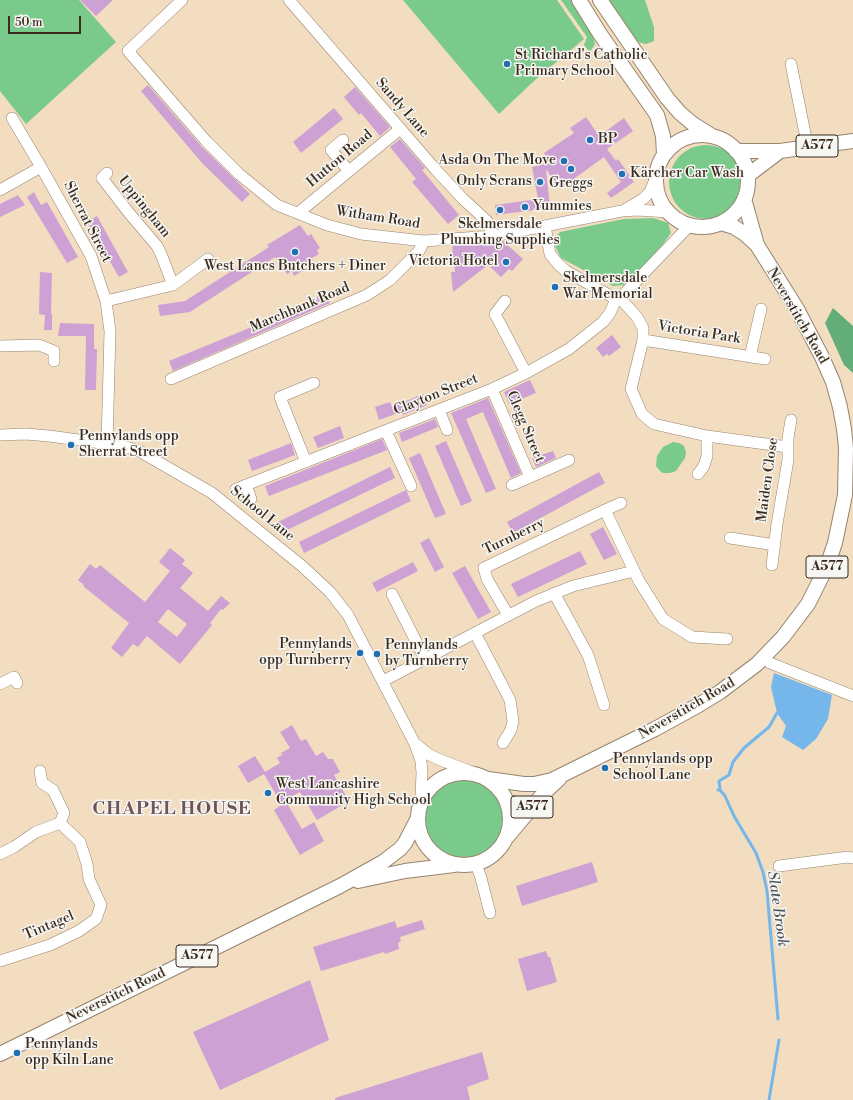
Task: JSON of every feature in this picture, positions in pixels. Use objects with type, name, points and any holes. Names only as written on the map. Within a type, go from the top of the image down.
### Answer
[{"type":"main road","points":[[580,0],[600,34],[657,115],[663,136],[664,154]]},
{"type":"main road","points":[[600,0],[642,62],[680,112],[693,124],[712,137]]},
{"type":"main road","points":[[637,87],[642,62]]},
{"type":"main road","name":"A577","points":[[699,136],[712,137],[725,142],[736,151],[743,162],[747,176],[747,188],[744,199],[734,213],[721,223],[700,227],[678,220],[668,212],[660,202],[656,190],[656,177],[664,154],[674,145],[686,138],[699,136]]},
{"type":"main road","name":"A577","points":[[736,151],[780,151],[853,141]]},
{"type":"main road","name":"A577","points":[[747,176],[780,151]]},
{"type":"main road","name":"Neverstitch Road","points":[[744,199],[757,245]]},
{"type":"main road","name":"Neverstitch Road","points":[[483,777],[524,784],[544,782],[562,776],[697,706],[744,676],[784,637],[808,604],[827,566],[835,543],[845,495],[846,448],[844,429],[833,382],[819,350],[797,309],[757,245],[745,234],[734,227],[721,223]]},
{"type":"main road","name":"A577","points":[[462,773],[483,777],[499,788],[506,800],[510,814],[510,827],[505,840],[497,851],[487,859],[476,864],[457,865],[444,861],[433,854],[419,831],[418,814],[424,796],[433,784],[447,776],[462,773]]},
{"type":"main road","name":"Neverstitch Road","points":[[505,840],[544,794],[562,776]]},
{"type":"main road","name":"Neverstitch Road","points":[[0,1054],[340,886],[383,862],[400,849],[405,843],[418,814]]},
{"type":"main road","name":"Neverstitch Road","points":[[340,886],[406,870],[457,865]]},
{"type":"street","name":"Witham Road","points":[[182,0],[128,51],[206,141],[239,174],[277,205],[327,225],[361,234],[424,241],[493,236],[622,211],[637,210],[668,212]]},
{"type":"street","name":"Sandy Lane","points":[[289,0],[400,129],[463,199],[487,220],[493,236]]},
{"type":"street","points":[[791,64],[808,148]]},
{"type":"street","name":"Sherrat Street","points":[[12,118],[91,256],[106,301],[110,331],[107,444]]},
{"type":"street","name":"Hutton Road","points":[[298,213],[400,129]]},
{"type":"street","points":[[344,140],[331,150],[349,171]]},
{"type":"street","points":[[0,190],[41,167]]},
{"type":"street","name":"Uppingham","points":[[107,173],[102,178],[157,246],[172,285]]},
{"type":"street","name":"Witham Road","points":[[622,211],[644,199],[650,192],[656,177]]},
{"type":"street","name":"Clayton Street","points":[[251,499],[241,487],[492,389],[526,373],[569,349],[603,322],[618,298],[690,225]]},
{"type":"street","points":[[545,226],[550,254],[558,264],[566,271],[618,298],[633,312],[643,328],[643,340],[631,389],[642,414],[654,424],[707,436],[788,447]]},
{"type":"street","name":"Marchbank Road","points":[[171,379],[366,295],[390,280],[419,251],[424,241]]},
{"type":"street","points":[[106,301],[172,285],[208,259]]},
{"type":"street","points":[[505,301],[495,314],[526,373]]},
{"type":"street","name":"Victoria Park","points":[[750,357],[761,309]]},
{"type":"street","name":"Victoria Park","points":[[643,340],[764,359]]},
{"type":"street","points":[[0,346],[39,345],[54,351],[54,361]]},
{"type":"street","points":[[306,462],[280,397],[314,383]]},
{"type":"street","name":"Clegg Street","points":[[492,389],[530,477]]},
{"type":"street","points":[[439,410],[448,430]]},
{"type":"street","name":"Maiden Close","points":[[772,564],[788,460],[791,420]]},
{"type":"street","points":[[386,431],[410,486]]},
{"type":"street","name":"School Lane","points":[[0,435],[41,435],[123,446],[139,451],[199,485],[220,499],[302,566],[330,592],[341,604],[348,615],[415,744],[421,761],[422,773],[421,796],[418,814]]},
{"type":"street","points":[[696,474],[704,466],[707,456],[707,436]]},
{"type":"street","points":[[512,485],[569,460]]},
{"type":"street","name":"Turnberry","points":[[508,615],[487,579],[484,568],[621,503]]},
{"type":"street","points":[[605,510],[634,571],[663,619],[692,636],[727,639]]},
{"type":"street","name":"Maiden Close","points":[[729,536],[775,545]]},
{"type":"street","points":[[382,681],[508,615],[554,593],[573,586],[634,571]]},
{"type":"street","points":[[554,593],[588,655],[604,705]]},
{"type":"street","points":[[392,594],[425,659]]},
{"type":"street","points":[[475,633],[510,700],[513,721],[511,730],[503,744]]},
{"type":"street","points":[[770,663],[853,696]]},
{"type":"street","points":[[0,684],[14,677],[17,683]]},
{"type":"street","name":"School Lane","points":[[415,744],[433,756],[483,777]]},
{"type":"street","points":[[0,854],[14,847],[36,832],[60,823],[64,813],[53,790],[42,783],[40,771]]},
{"type":"street","name":"Tintagel","points":[[0,961],[50,945],[79,931],[96,919],[101,905],[89,879],[87,864],[80,842],[60,823]]},
{"type":"street","points":[[779,866],[848,857],[853,858]]},
{"type":"street","points":[[476,864],[490,913]]},
{"type":"green space","points":[[0,0],[79,0],[116,42],[26,124],[0,91]]},
{"type":"green space","name":"St Richard's Catholic Primary School","points":[[403,0],[557,0],[584,39],[535,80],[499,114]]},
{"type":"green space","points":[[561,0],[572,0],[592,30],[595,44],[590,52],[584,45],[587,37]]},
{"type":"green space","points":[[608,0],[645,0],[654,27],[654,41],[646,44],[634,40]]},
{"type":"green space","points":[[706,145],[720,148],[732,156],[740,168],[743,182],[740,196],[732,208],[720,216],[706,219],[692,216],[680,208],[672,196],[669,182],[672,168],[680,156],[692,148]]},
{"type":"green space","points":[[653,218],[668,223],[671,233],[655,255],[624,285],[613,286],[561,258],[555,246],[556,237],[560,232],[624,219]]},
{"type":"green space","points":[[833,308],[853,326],[853,373],[844,365],[825,323]]},
{"type":"green space","points":[[673,442],[684,446],[686,452],[685,458],[676,471],[663,473],[656,466],[657,456],[663,447]]},
{"type":"green space","points":[[464,778],[479,781],[492,790],[501,803],[504,818],[501,833],[492,846],[479,855],[464,858],[449,855],[436,846],[427,833],[424,818],[427,803],[436,790],[449,781]]},
{"type":"water","points":[[774,673],[832,695],[828,719],[816,739],[803,750],[782,737],[786,726],[777,713],[771,687]]},
{"type":"building","points":[[80,0],[113,0],[96,16]]},
{"type":"building","points":[[148,85],[201,146],[250,194],[242,202],[202,163],[141,91]]},
{"type":"building","points":[[355,87],[390,127],[380,136],[361,113],[359,115],[344,97]]},
{"type":"building","points":[[334,108],[343,119],[301,153],[293,142]]},
{"type":"building","points":[[586,117],[599,136],[624,118],[633,131],[607,149],[616,161],[618,159],[634,182],[611,198],[607,193],[621,182],[604,157],[560,189],[546,169],[550,208],[496,215],[495,205],[538,199],[532,167],[550,163],[544,153],[574,133],[570,128]]},
{"type":"building","points":[[400,139],[425,168],[422,170],[459,215],[448,224],[412,182],[416,179],[390,147]]},
{"type":"building","points":[[34,192],[41,205],[47,202],[78,257],[67,263],[27,197]]},
{"type":"building","points":[[18,195],[25,205],[0,217],[0,204]]},
{"type":"building","points":[[97,216],[128,272],[119,277],[87,222]]},
{"type":"building","points":[[300,225],[308,236],[311,234],[320,248],[317,250],[319,254],[307,261],[310,266],[294,276],[292,271],[287,274],[275,257],[190,312],[160,316],[158,305],[185,301],[269,247],[267,245]]},
{"type":"building","points":[[503,241],[523,259],[512,271],[509,269],[501,277],[488,265],[453,292],[451,272],[455,272],[452,246]]},
{"type":"building","points":[[40,272],[52,273],[52,330],[44,330],[45,315],[39,314]]},
{"type":"building","points":[[325,293],[330,303],[173,371],[169,361],[315,301],[314,298]]},
{"type":"building","points":[[60,323],[94,324],[94,349],[97,349],[96,390],[85,390],[86,336],[58,336]]},
{"type":"building","points":[[612,335],[621,347],[609,356],[607,354],[603,357],[596,348]]},
{"type":"building","points":[[530,380],[536,393],[509,404],[504,392]]},
{"type":"building","points":[[423,394],[427,405],[403,415],[401,412],[379,420],[375,407],[390,402],[392,407]]},
{"type":"building","points":[[488,398],[521,473],[511,478],[483,412],[466,419],[496,489],[486,493],[451,413]]},
{"type":"building","points":[[435,419],[438,427],[402,442],[399,433]]},
{"type":"building","points":[[340,426],[344,438],[318,448],[313,437]]},
{"type":"building","points":[[382,439],[387,450],[269,496],[265,486]]},
{"type":"building","points":[[446,441],[472,501],[461,506],[435,446]]},
{"type":"building","points":[[291,443],[295,455],[252,471],[248,460]]},
{"type":"building","points":[[553,451],[556,458],[536,467],[532,458]]},
{"type":"building","points":[[420,453],[446,514],[435,518],[409,458]]},
{"type":"building","points":[[390,467],[395,478],[283,532],[278,522]]},
{"type":"building","points":[[599,472],[605,483],[513,533],[507,522]]},
{"type":"building","points":[[406,490],[411,501],[304,553],[299,542]]},
{"type":"building","points":[[603,527],[617,554],[604,560],[590,534]]},
{"type":"building","points":[[429,538],[444,567],[435,572],[420,543]]},
{"type":"building","points":[[170,548],[185,560],[182,564],[193,573],[180,588],[208,611],[221,596],[230,603],[223,610],[221,609],[210,623],[212,625],[180,664],[147,636],[138,647],[133,644],[122,657],[111,648],[129,623],[83,586],[84,585],[78,580],[90,564],[96,569],[100,565],[145,602],[170,571],[159,562]],"holes":[[[168,609],[187,624],[177,637],[158,622]]]},
{"type":"building","points":[[580,551],[587,564],[518,597],[511,584]]},
{"type":"building","points":[[413,562],[418,571],[377,592],[372,583]]},
{"type":"building","points":[[465,566],[491,612],[478,619],[452,573]]},
{"type":"building","points":[[292,725],[301,741],[306,739],[316,756],[323,752],[328,759],[333,759],[340,772],[334,775],[349,801],[317,820],[300,792],[285,800],[302,829],[314,822],[324,841],[300,855],[274,810],[280,806],[276,799],[278,798],[264,774],[248,783],[238,766],[255,756],[265,772],[280,763],[277,758],[282,755],[281,753],[290,748],[280,732]]},
{"type":"building","points":[[592,862],[598,882],[522,906],[516,886]]},
{"type":"building","points":[[422,920],[425,929],[400,937],[401,941],[398,943],[399,949],[321,971],[313,947],[395,921],[397,928]]},
{"type":"building","points":[[546,951],[548,957],[550,957],[557,982],[527,991],[518,959]]},
{"type":"building","points":[[310,980],[329,1040],[220,1090],[193,1032]]},
{"type":"building","points":[[482,1052],[489,1079],[467,1087],[470,1100],[335,1100],[335,1098]]},
{"type":"waterway","points":[[720,790],[719,781],[729,775],[733,762],[744,748],[769,727],[777,713]]},
{"type":"waterway","name":"Slate Brook","points":[[718,790],[720,790],[725,796],[734,816],[756,853],[763,872],[767,891],[778,1019]]},
{"type":"waterway","name":"Slate Brook","points":[[769,1100],[779,1040]]},
{"type":"place","name":"St Richard's Catholic Primary School","points":[[507,64]]},
{"type":"place","name":"BP","points":[[590,140]]},
{"type":"place","name":"Asda On The Move","points":[[564,161]]},
{"type":"place","name":"Greggs","points":[[571,169]]},
{"type":"place","name":"Kärcher Car Wash","points":[[622,174]]},
{"type":"place","name":"Only Scrans","points":[[540,182]]},
{"type":"place","name":"Yummies","points":[[525,207]]},
{"type":"place","name":"Skelmersdale Plumbing Supplies","points":[[500,210]]},
{"type":"place","name":"West Lancs Butchers + Diner","points":[[295,252]]},
{"type":"place","name":"Victoria Hotel","points":[[506,262]]},
{"type":"place","name":"Skelmersdale War Memorial","points":[[555,287]]},
{"type":"place","name":"Pennylands opp Sherrat Street","points":[[71,445]]},
{"type":"place","name":"Pennylands opp Turnberry","points":[[360,653]]},
{"type":"place","name":"Pennylands by Turnberry","points":[[377,654]]},
{"type":"place","name":"Pennylands opp School Lane","points":[[605,768]]},
{"type":"place","name":"West Lancashire Community High School","points":[[268,793]]},
{"type":"place","name":"Pennylands opp Kiln Lane","points":[[17,1053]]},
{"type":"district","name":"CHAPEL HOUSE","points":[[172,810]]}]
